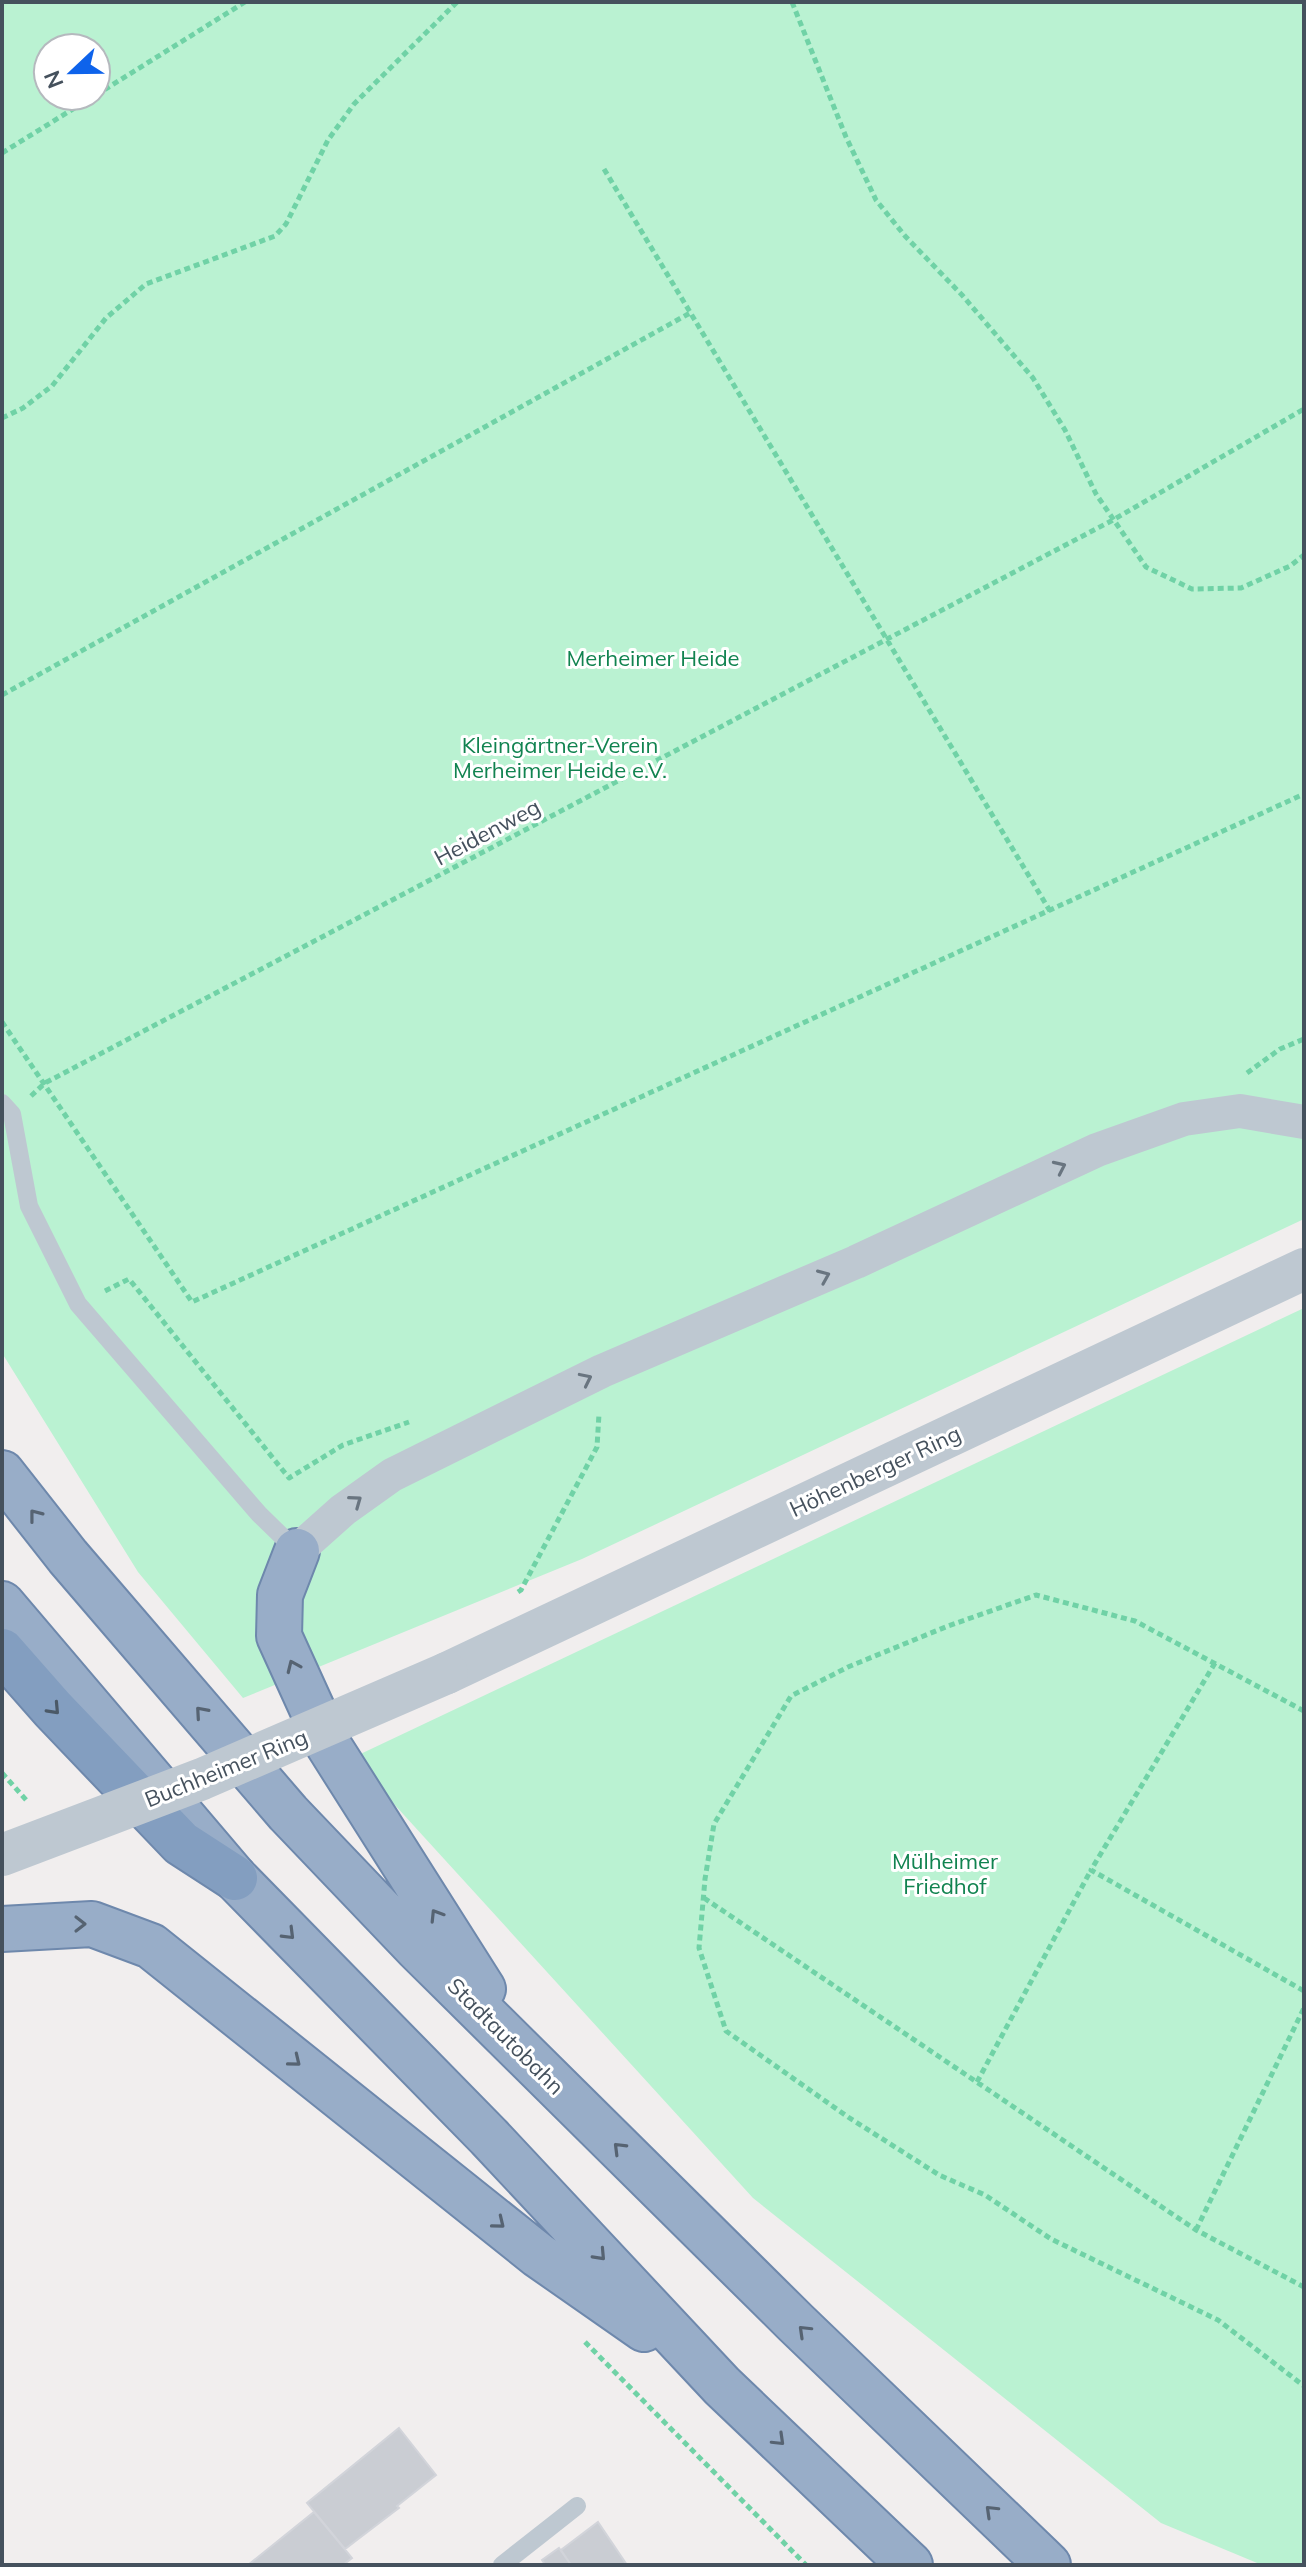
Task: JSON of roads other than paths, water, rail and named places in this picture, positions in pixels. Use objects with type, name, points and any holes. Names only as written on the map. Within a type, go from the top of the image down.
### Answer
[{"type":"highway","name":"Stadtautobahn","points":[[2,1473],[68,1557],[288,1813],[417,1948],[796,2323],[1048,2565]]},
{"type":"highway","points":[[297,1551],[280,1595],[279,1636],[329,1746],[523,2052]]},
{"type":"highway","points":[[2,1604],[235,1878],[489,2137],[722,2386],[910,2565]]},
{"type":"highway","points":[[2,1651],[181,1843],[235,1878]]},
{"type":"highway","points":[[2,1929],[92,1924],[151,1946],[538,2255],[722,2386]]},
{"type":"street","points":[[297,1551],[343,1510],[392,1475],[602,1371],[856,1262],[1097,1150],[1184,1119],[1240,1111],[1304,1122]]},
{"type":"street","name":"Höhenberger Ring","points":[[447,1673],[1304,1269]]},
{"type":"street","name":"Buchheimer Ring","points":[[2,1855],[202,1779],[447,1673]]},
{"type":"lane","points":[[7,1108],[29,1206],[78,1304],[259,1514],[297,1551]]},
{"type":"lane","points":[[502,2565],[577,2506]]},
{"type":"park label","name":"Merheimer Heide","points":[[653,658]]},
{"type":"park label","name":"Kleingärtner-Verein Merheimer Heide e.V.","points":[[560,758]]},
{"type":"park label","name":"Mülheimer Friedhof","points":[[945,1874]]}]
